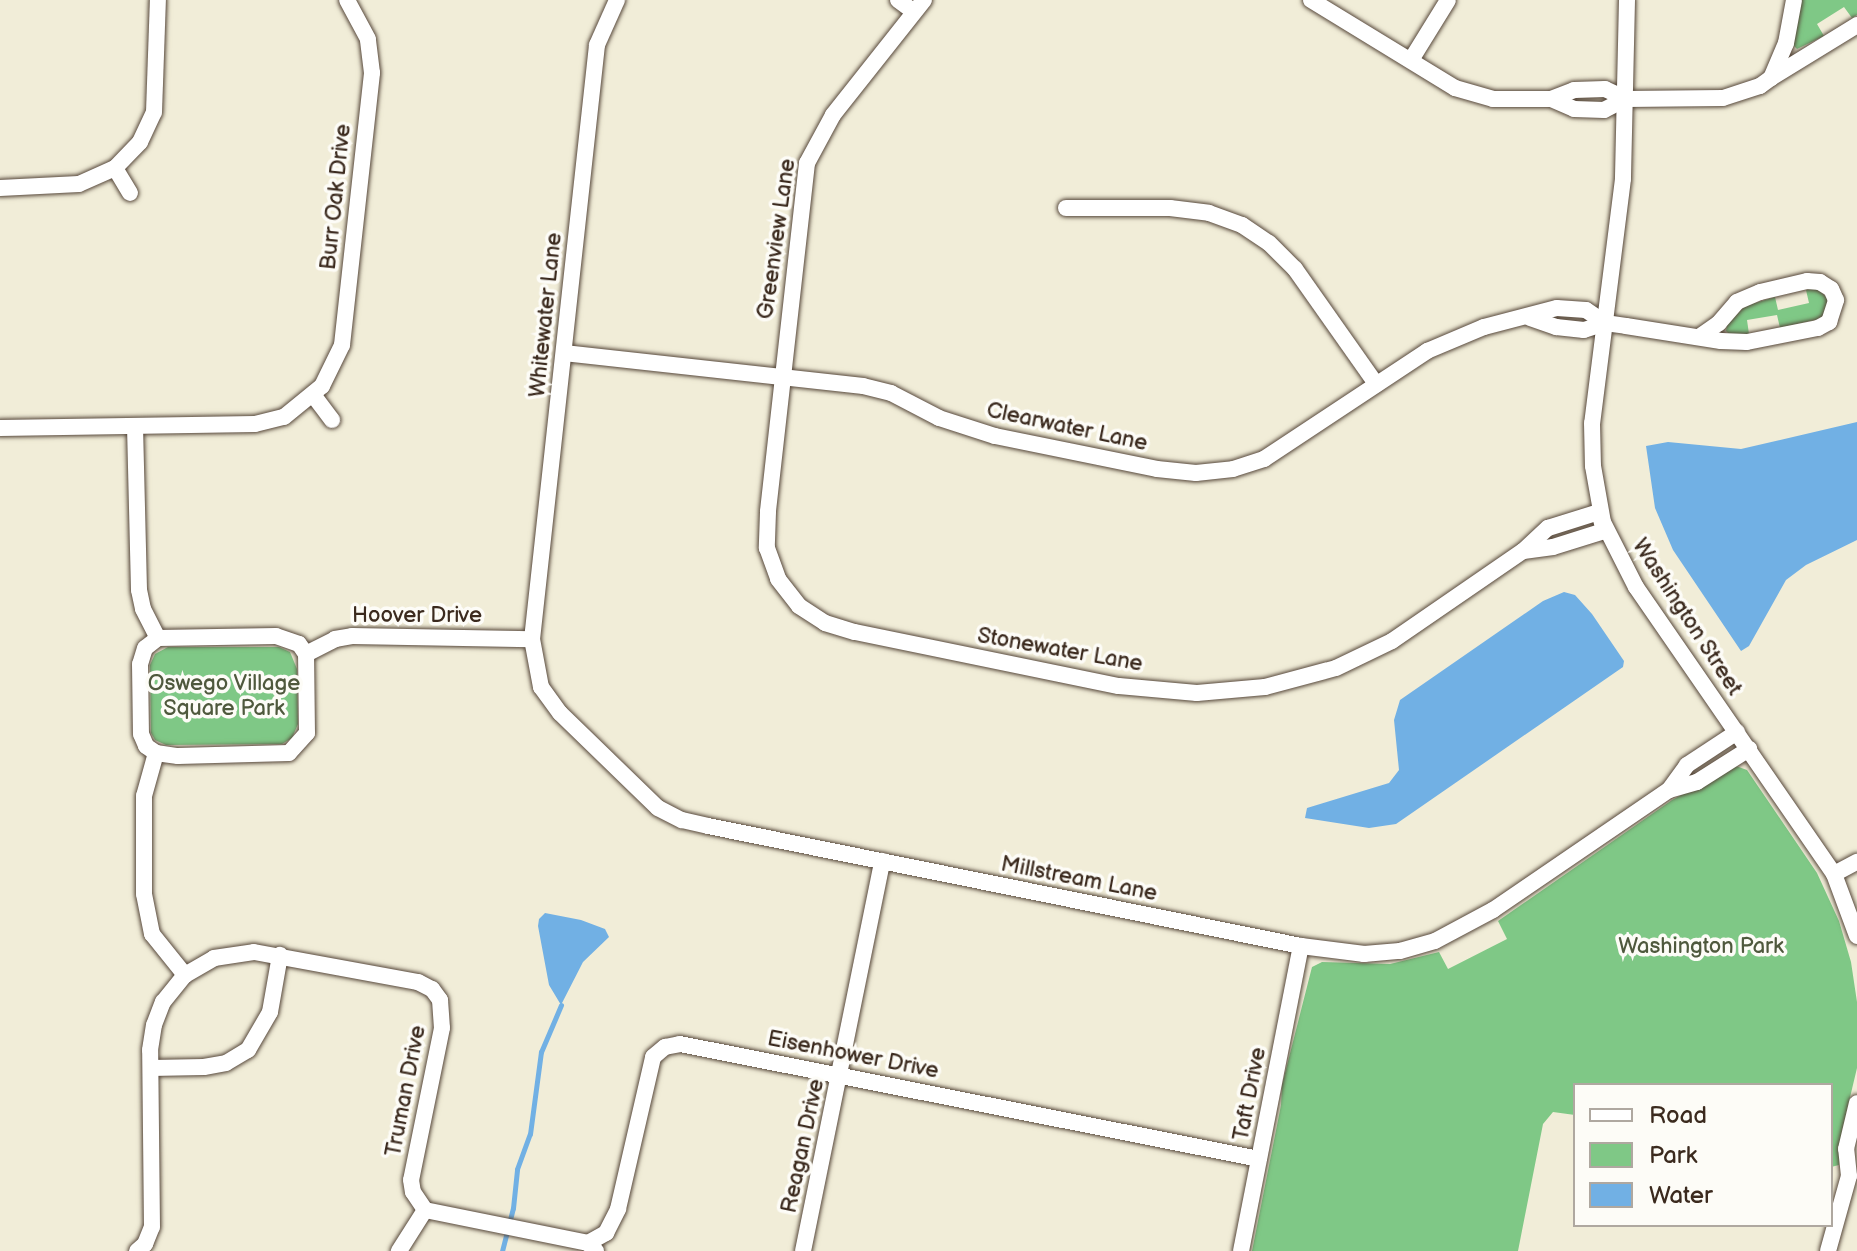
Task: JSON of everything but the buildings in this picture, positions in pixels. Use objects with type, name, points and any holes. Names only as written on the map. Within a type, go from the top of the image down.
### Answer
[{"type":"street","points":[[0,188],[79,184],[115,168],[140,142],[154,112],[158,0]]},
{"type":"street","name":"Burr Oak Drive","points":[[0,428],[255,424],[284,417],[314,396],[332,372],[342,345],[372,73],[368,39],[347,0]]},
{"type":"street","name":"Whitewater Lane","points":[[532,639],[597,45],[617,0]]},
{"type":"street","points":[[898,0],[918,5]]},
{"type":"street","points":[[1311,0],[1446,83],[1474,95],[1551,99],[1574,109],[1604,110],[1626,99],[1723,98],[1760,86],[1857,25]]},
{"type":"street","points":[[1411,60],[1448,0]]},
{"type":"street","name":"Washington Street","points":[[1627,0],[1622,193],[1592,423],[1593,466],[1603,522],[1636,587],[1834,874],[1857,936]]},
{"type":"street","points":[[1771,78],[1786,43],[1794,0]]},
{"type":"street","name":"Greenview Lane","points":[[781,377],[807,163],[833,115],[918,5]]},
{"type":"street","points":[[115,168],[130,193]]},
{"type":"street","points":[[1066,208],[1170,208],[1209,213],[1242,225],[1269,243],[1295,269],[1376,384]]},
{"type":"street","name":"Clearwater Lane","points":[[564,353],[863,386],[891,393],[939,418],[995,436],[1157,469],[1196,473],[1233,469],[1264,459],[1291,444],[1376,384],[1456,336],[1509,320],[1530,318],[1557,308],[1586,310],[1605,323],[1699,337],[1747,342],[1818,328],[1829,322],[1836,300],[1831,289],[1820,282],[1807,281],[1760,292],[1737,302],[1719,323],[1699,337]]},
{"type":"street","name":"Stonewater Lane","points":[[781,377],[767,548],[778,579],[799,606],[825,623],[855,632],[1119,686],[1197,693],[1265,687],[1336,668],[1392,641],[1523,551],[1548,528],[1599,512],[1603,522]]},
{"type":"street","points":[[314,396],[332,420]]},
{"type":"street","points":[[135,426],[139,590],[143,609],[158,638]]},
{"type":"street","points":[[280,636],[299,644],[306,654],[307,733],[289,753],[178,756],[156,753],[146,746],[141,734],[140,664],[145,648],[158,638],[280,636]]},
{"type":"street","name":"Hoover Drive","points":[[306,654],[335,639],[352,636],[532,639]]},
{"type":"street","name":"Millstream Lane","points":[[532,639],[541,687],[560,713],[658,808],[682,820],[1301,946],[1364,954],[1400,951],[1435,941],[1493,910],[1669,790],[1697,782],[1749,749]]},
{"type":"street","name":"Millstream Lane","points":[[1669,790],[1687,765],[1737,732]]},
{"type":"street","points":[[156,753],[144,796],[146,915],[152,934],[185,975]]},
{"type":"street","name":"Reagan Drive","points":[[803,1251],[882,861]]},
{"type":"street","points":[[1834,874],[1857,862]]},
{"type":"street","name":"Taft Drive","points":[[1241,1251],[1301,946]]},
{"type":"street","name":"Truman Drive","points":[[137,1251],[145,1244],[152,1227],[151,1068],[154,1025],[163,1002],[185,975],[214,958],[232,954],[280,955],[418,982],[432,989],[440,1000],[442,1028],[411,1180],[413,1192],[425,1210]]},
{"type":"street","points":[[151,1068],[204,1067],[226,1063],[248,1050],[270,1012],[280,955]]},
{"type":"street","name":"Eisenhower Drive","points":[[592,1247],[612,1225],[629,1168],[648,1073],[653,1057],[665,1047],[696,1045],[1259,1159]]},
{"type":"street","points":[[1828,1251],[1853,1170],[1846,1149],[1857,1103]]},
{"type":"street","points":[[399,1251],[425,1210],[592,1247]]},
{"type":"green space","points":[[1801,0],[1857,0],[1857,15],[1852,18],[1844,7],[1817,24],[1824,36],[1797,49],[1793,45]]},
{"type":"green space","points":[[1818,289],[1828,299],[1824,316],[1819,319],[1780,328],[1777,315],[1747,320],[1749,334],[1730,335],[1726,331],[1727,325],[1745,306],[1775,297],[1778,310],[1809,303],[1806,290]]},
{"type":"green space","name":"Oswego Village Square Park","points":[[168,647],[279,647],[290,652],[297,669],[298,724],[292,738],[282,744],[166,745],[155,740],[151,733],[150,665],[155,654]]},
{"type":"green space","name":"Washington Park","points":[[1736,766],[1747,770],[1817,873],[1839,921],[1851,962],[1857,1002],[1857,1068],[1842,1131],[1839,1165],[1833,1166],[1833,1083],[1573,1083],[1573,1115],[1553,1112],[1543,1124],[1518,1251],[1252,1251],[1281,1105],[1282,1085],[1312,967],[1322,962],[1390,964],[1439,952],[1448,969],[1507,939],[1498,921],[1672,800]]},
{"type":"water","points":[[1857,422],[1857,540],[1806,565],[1786,580],[1749,646],[1741,651],[1673,550],[1655,508],[1646,446],[1668,442],[1741,449]]},
{"type":"water","points":[[1564,592],[1575,595],[1592,614],[1624,661],[1623,667],[1396,824],[1369,828],[1305,818],[1307,808],[1389,783],[1399,770],[1394,720],[1400,700],[1543,601]]},
{"type":"water","points":[[545,913],[581,920],[605,929],[609,937],[583,962],[561,1005],[549,985],[538,926],[539,919]]},
{"type":"waterway","points":[[502,1251],[513,1208],[517,1169],[530,1134],[541,1052],[561,1005]]}]
